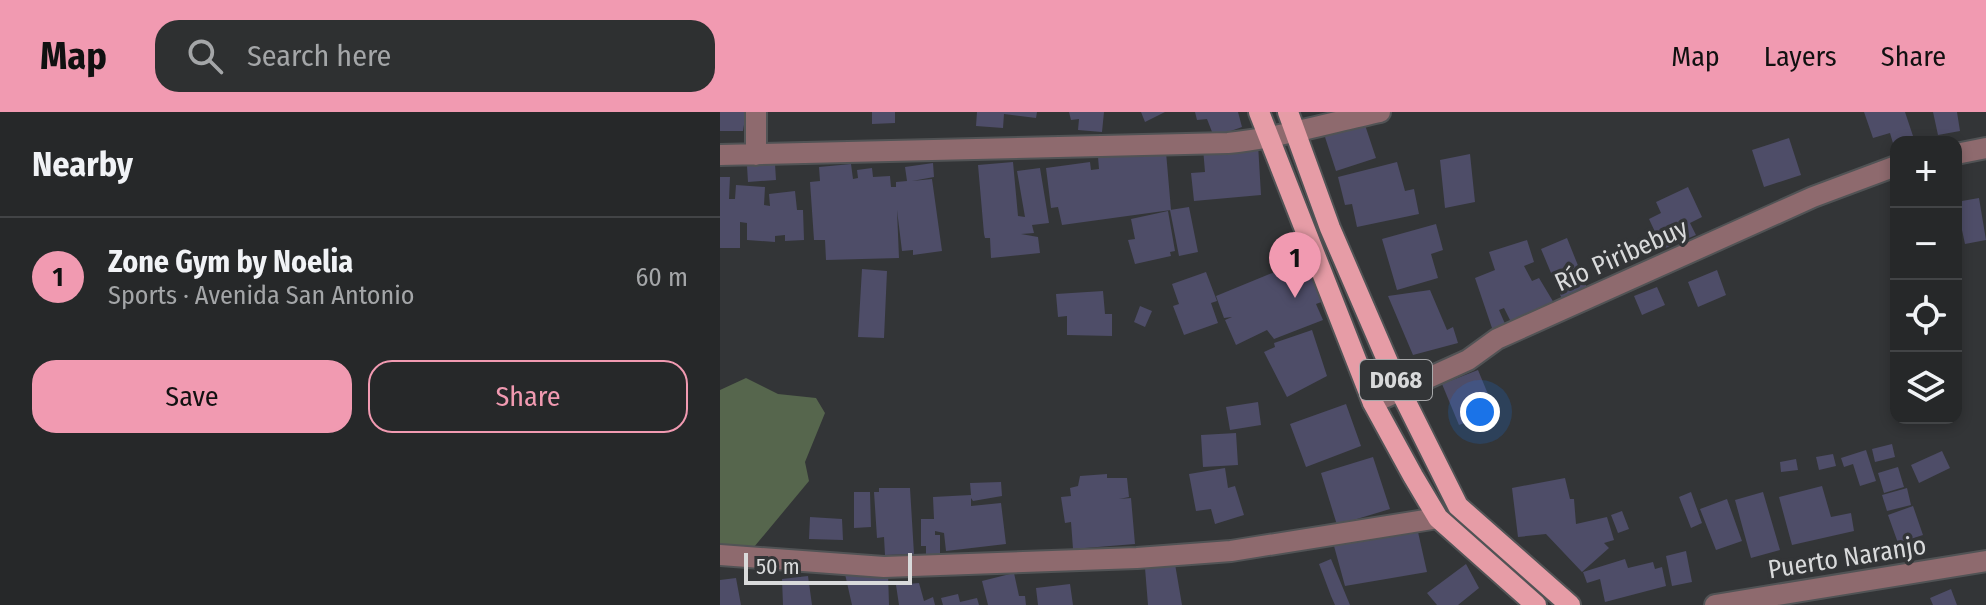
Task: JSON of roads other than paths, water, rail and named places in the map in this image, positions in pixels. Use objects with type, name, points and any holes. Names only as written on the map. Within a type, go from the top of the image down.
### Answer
[{"type":"main road","name":"D068","points":[[1259,112],[1373,403],[1438,518],[1536,605]]},
{"type":"main road","name":"D068","points":[[1291,121],[1330,228],[1400,390],[1458,506],[1570,605]]},
{"type":"street","points":[[756,112],[756,155]]},
{"type":"street","points":[[720,155],[1228,143],[1270,139],[1291,121],[1380,112]]},
{"type":"street","points":[[1962,153],[1986,148]]},
{"type":"street","name":"Río Piribebuy","points":[[1373,403],[1468,360],[1497,339],[1813,197],[1890,168]]},
{"type":"street","points":[[720,555],[884,567],[1137,558],[1231,551],[1438,518]]},
{"type":"street","name":"Puerto Naranjo","points":[[1715,605],[1986,561]]},
{"type":"place","name":"Zone Gym by Noelia","points":[[1295,298]]}]
